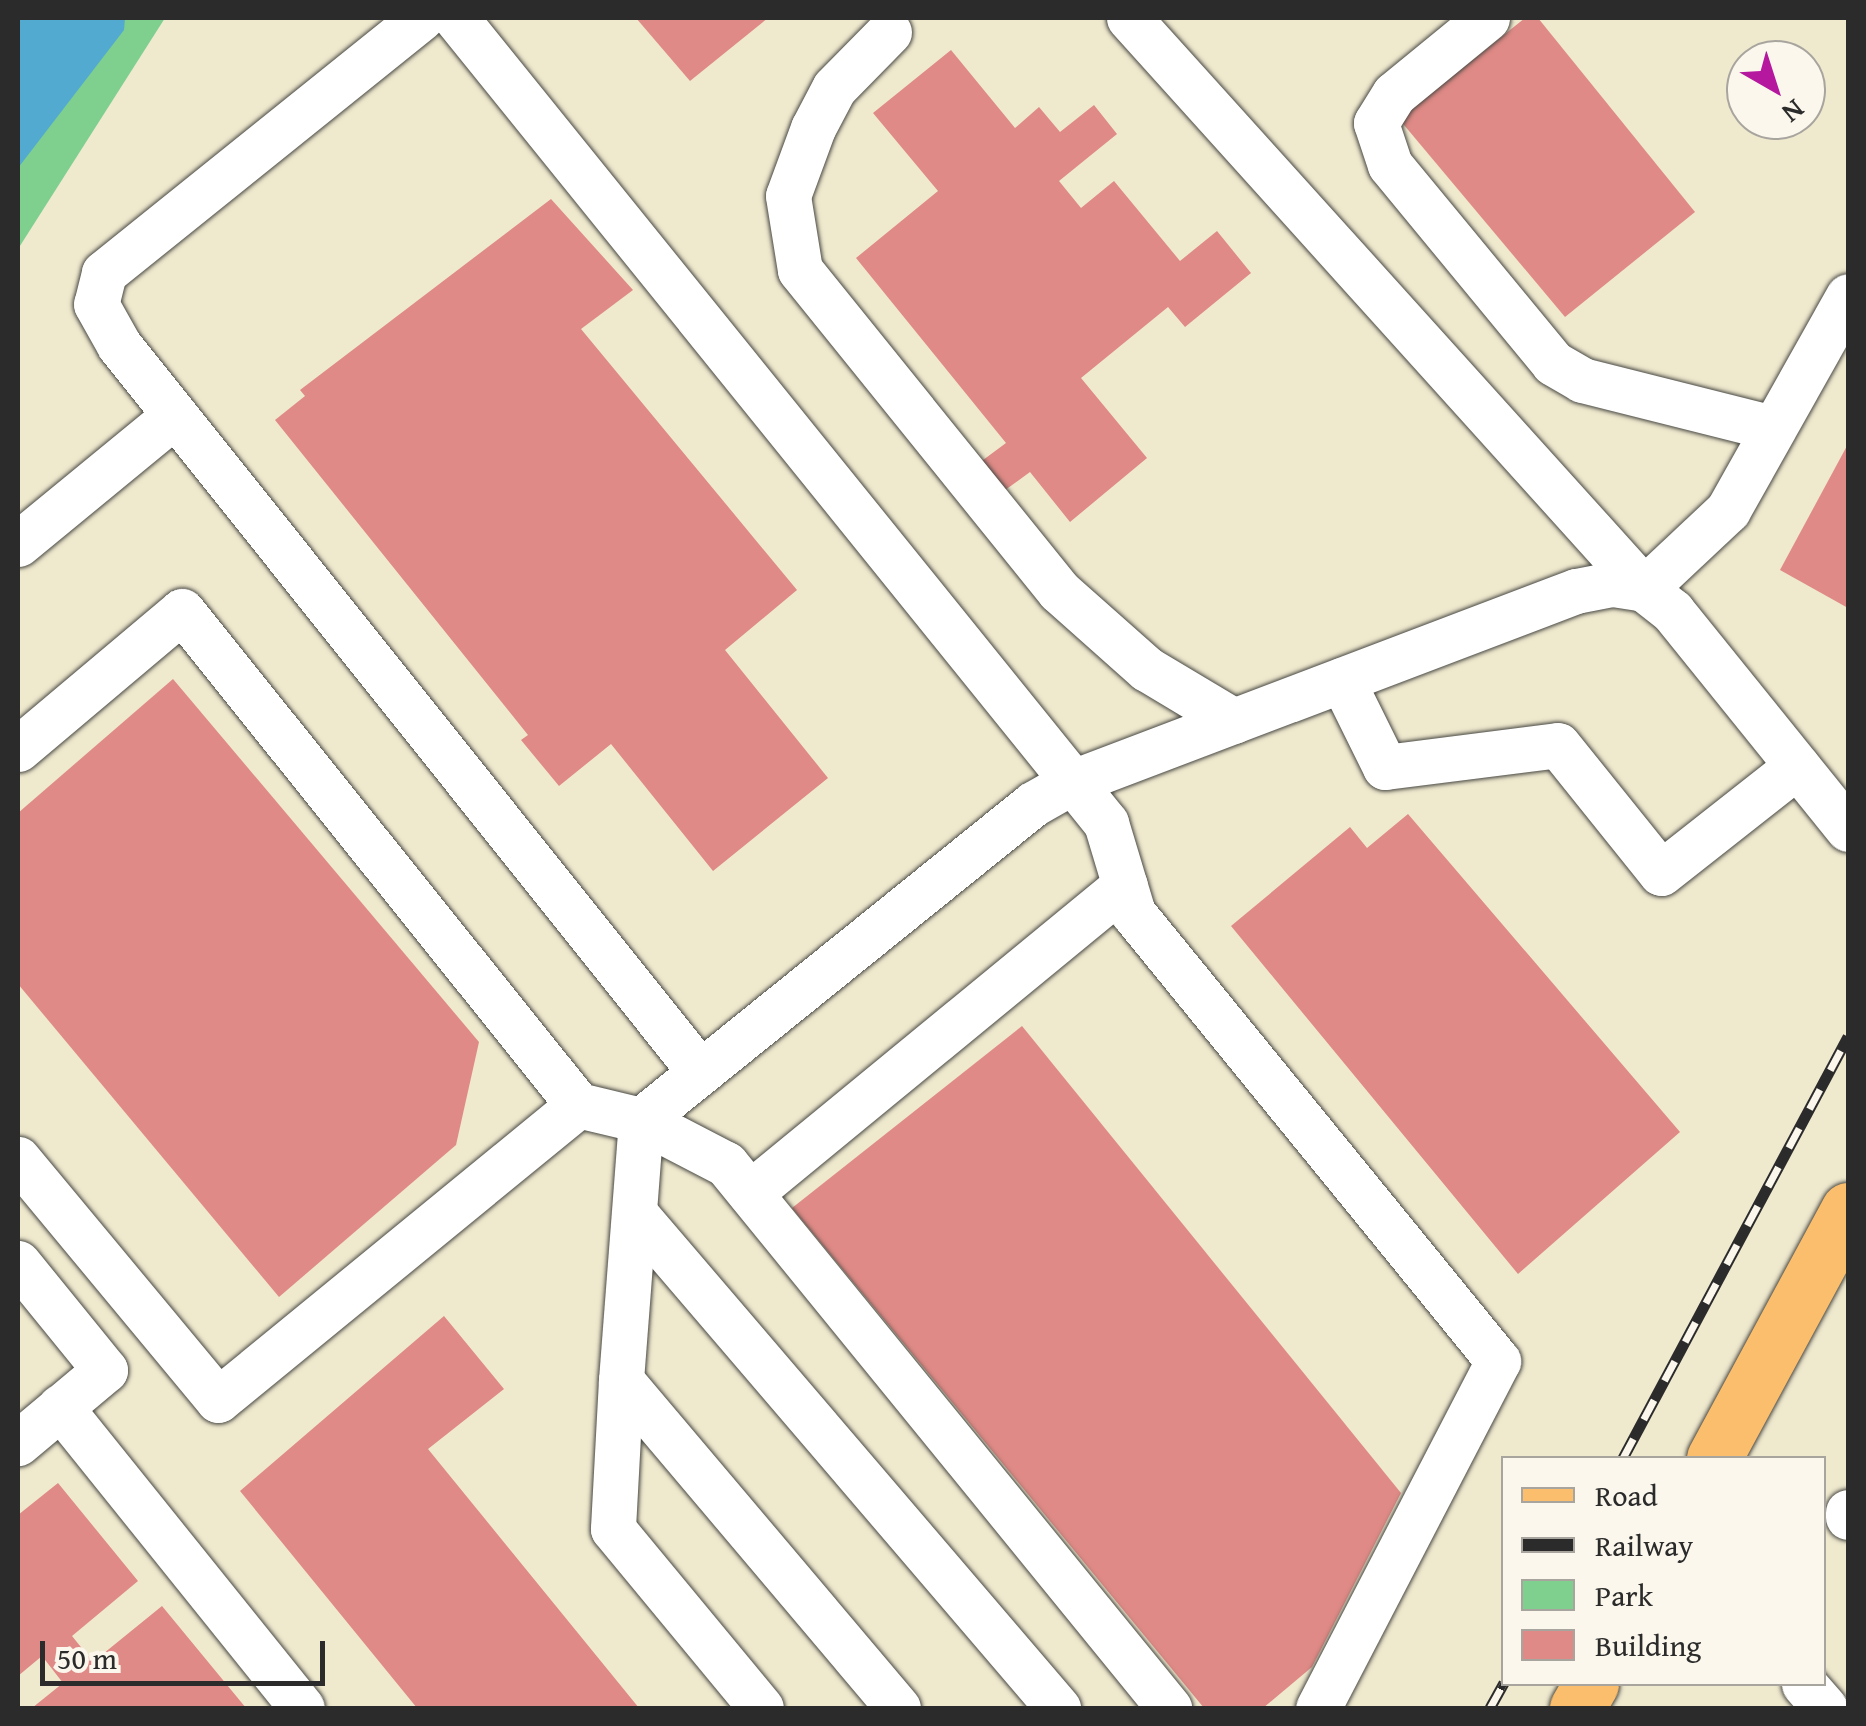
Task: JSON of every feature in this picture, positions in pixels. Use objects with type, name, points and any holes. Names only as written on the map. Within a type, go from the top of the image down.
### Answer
[{"type":"main road","points":[[1715,1456],[1848,1210]]},
{"type":"main road","points":[[1577,1708],[1590,1686]]},
{"type":"lane","points":[[421,18],[104,273],[96,304],[119,345],[700,1072]]},
{"type":"lane","points":[[456,18],[1106,824],[1133,912],[1498,1362],[1318,1708]]},
{"type":"lane","points":[[1129,18],[1158,42],[1644,589],[1672,612],[1848,828]]},
{"type":"lane","points":[[1486,18],[1394,94],[1376,123],[1390,166],[1553,363],[1582,380],[1773,428]]},
{"type":"lane","points":[[890,22],[834,88],[813,128],[788,196],[800,270],[1059,591],[1147,668],[1234,721]]},
{"type":"lane","points":[[1644,589],[1728,510],[1848,296]]},
{"type":"lane","points":[[18,544],[175,415]]},
{"type":"lane","points":[[760,1708],[613,1528],[642,1120],[1003,824],[1070,783],[1576,592],[1613,584],[1644,589]]},
{"type":"lane","points":[[18,748],[182,611],[578,1106],[642,1120],[726,1164],[1169,1708]]},
{"type":"lane","points":[[1342,680],[1386,767],[1558,745],[1661,873],[1797,766]]},
{"type":"lane","points":[[750,1193],[1125,885]]},
{"type":"lane","points":[[18,1159],[218,1400],[578,1106]]},
{"type":"lane","points":[[637,1216],[1058,1708]]},
{"type":"lane","points":[[18,1264],[105,1370],[18,1442]]},
{"type":"lane","points":[[621,1380],[898,1708]]},
{"type":"lane","points":[[60,1407],[302,1708]]},
{"type":"lane","points":[[1806,1686],[1825,1708]]},
{"type":"green space","points":[[18,18],[165,18],[18,249]]},
{"type":"water","points":[[18,18],[125,18],[124,30],[18,168]]},
{"type":"building","points":[[636,18],[768,18],[690,81]]},
{"type":"building","points":[[1525,18],[1538,18],[1695,212],[1565,317],[1399,119]]},
{"type":"building","points":[[951,50],[1015,128],[1039,107],[1060,132],[1094,105],[1117,134],[1059,181],[1081,208],[1114,181],[1180,261],[1217,231],[1251,273],[1185,327],[1168,307],[1081,378],[1147,458],[1070,522],[1030,472],[1001,493],[979,463],[1006,443],[856,258],[938,191],[873,113]]},
{"type":"building","points":[[551,199],[633,290],[581,329],[797,590],[725,650],[828,778],[713,871],[611,744],[559,786],[521,740],[528,735],[275,420],[305,396],[300,390]]},
{"type":"building","points":[[1848,444],[1848,608],[1780,570]]},
{"type":"building","points":[[173,679],[479,1042],[456,1145],[279,1297],[18,984],[18,813]]},
{"type":"building","points":[[1408,814],[1680,1132],[1518,1274],[1231,926],[1350,827],[1367,848]]},
{"type":"building","points":[[1022,1026],[1401,1493],[1312,1667],[1263,1708],[1204,1708],[792,1208]]},
{"type":"building","points":[[444,1316],[504,1389],[428,1449],[639,1708],[417,1708],[240,1491]]},
{"type":"building","points":[[58,1483],[138,1581],[72,1636],[93,1662],[162,1606],[246,1708],[32,1708],[63,1683],[42,1656],[18,1676],[18,1515]]},
{"type":"railway","points":[[1624,1456],[1848,1036]]},
{"type":"railway","points":[[1490,1708],[1502,1686]]}]
